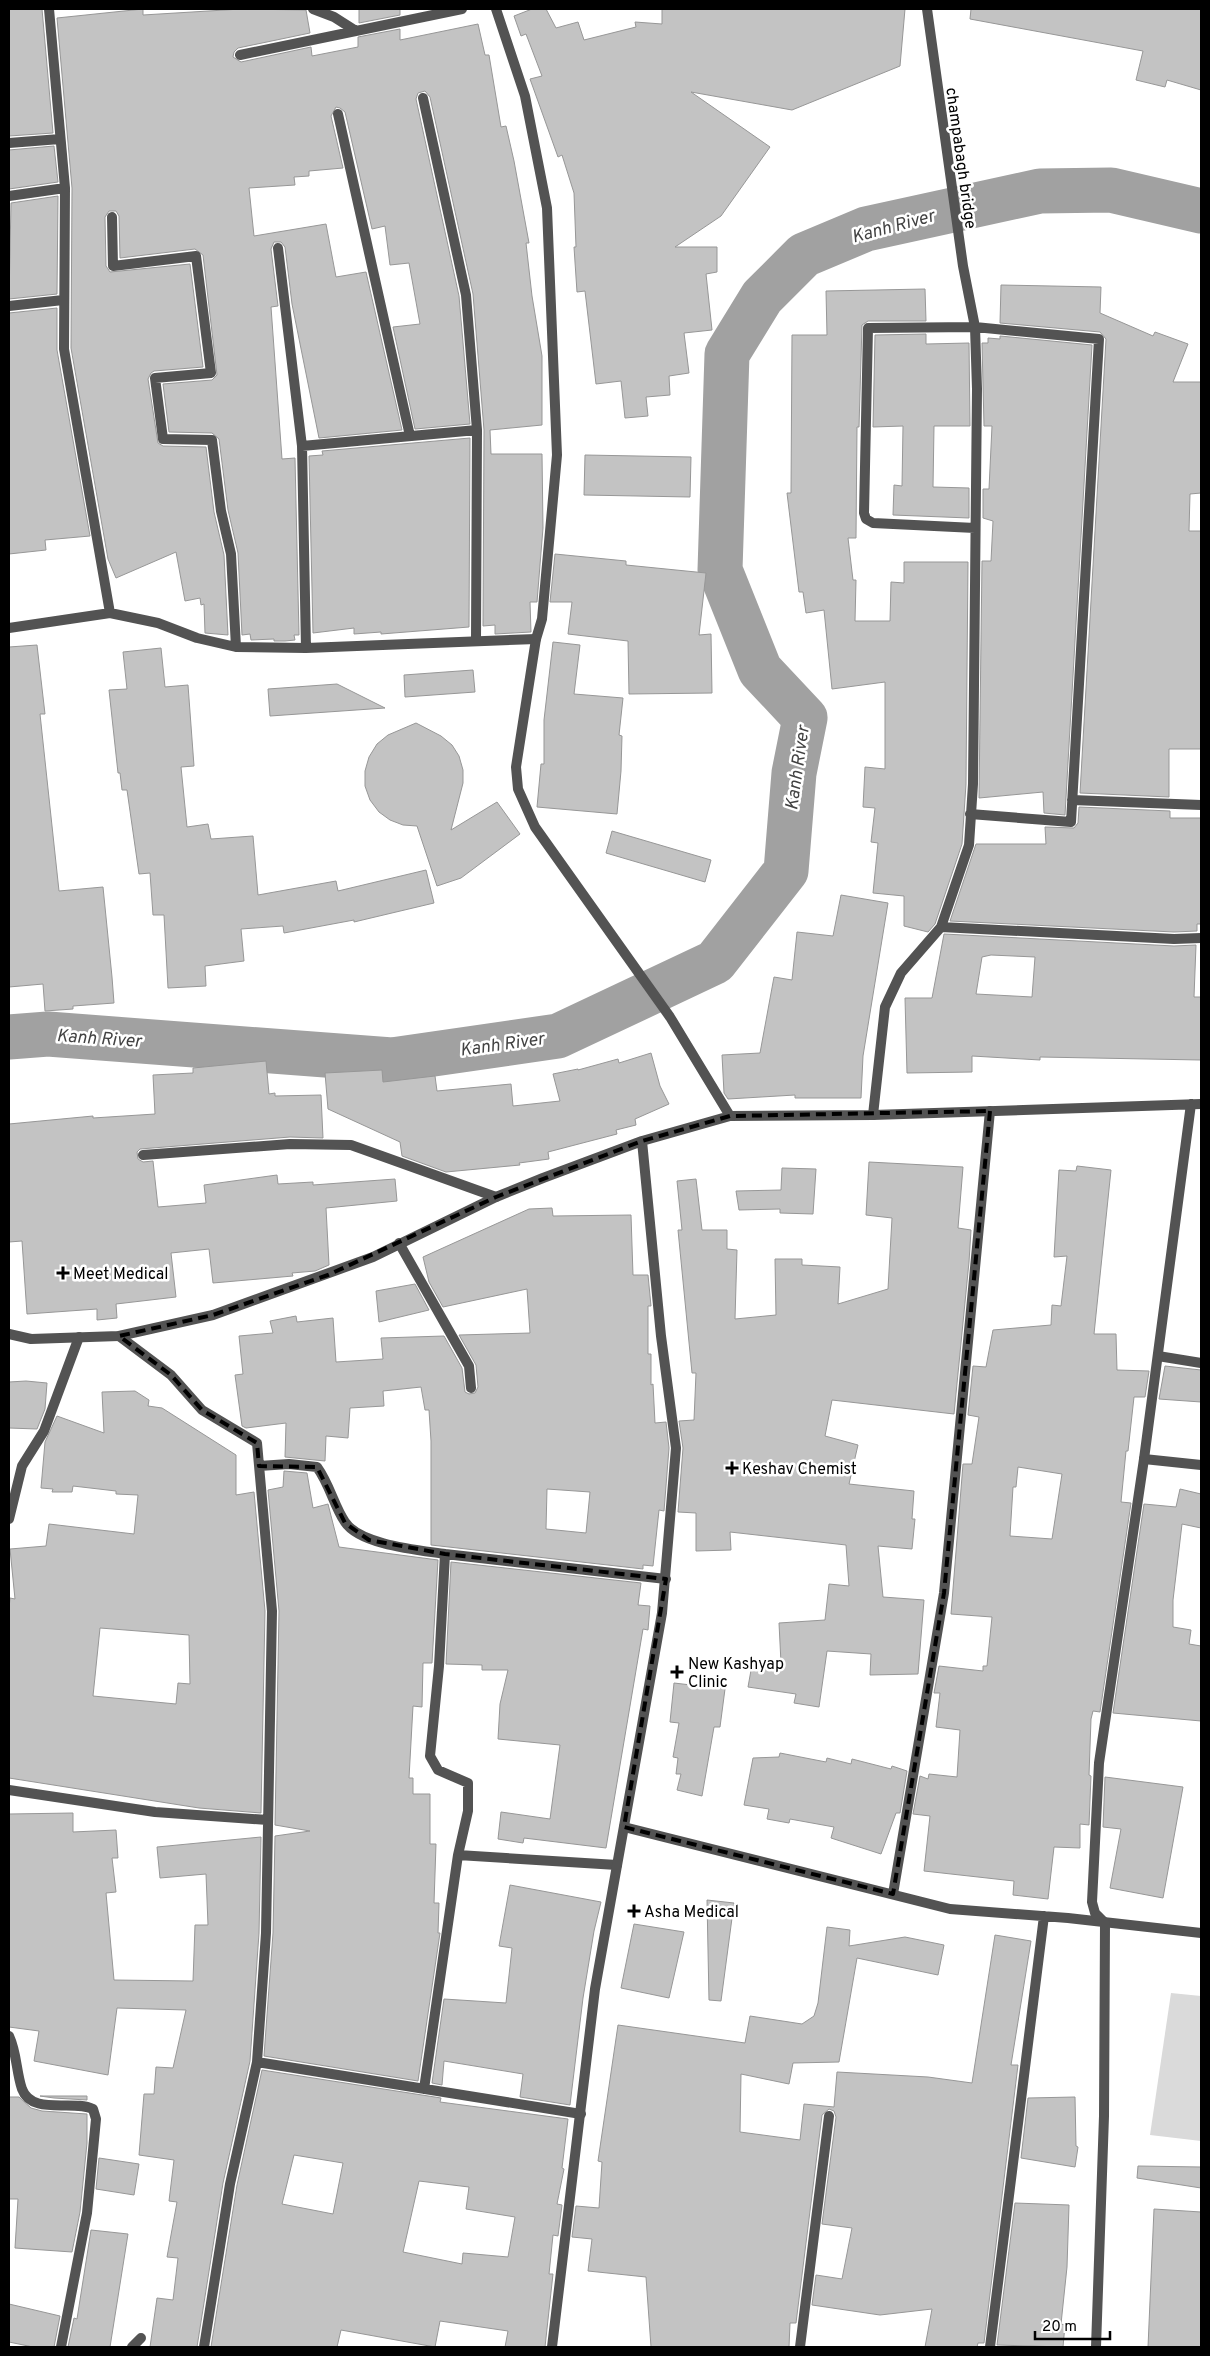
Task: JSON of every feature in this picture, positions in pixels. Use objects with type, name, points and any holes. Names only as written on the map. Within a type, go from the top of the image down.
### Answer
[{"type":"street","points":[[49,9],[65,188],[64,349],[110,613]]},
{"type":"street","points":[[313,9],[334,18],[356,31]]},
{"type":"street","points":[[240,55],[462,9]]},
{"type":"street","points":[[496,9],[526,96],[547,208],[557,455],[542,619],[536,639],[516,767],[518,789],[535,827],[670,1017],[730,1116]]},
{"type":"street","name":"champabagh bridge","points":[[927,9],[963,266],[975,327],[977,390],[968,845],[941,927]]},
{"type":"street","points":[[423,98],[466,295],[477,430],[476,641]]},
{"type":"street","points":[[338,114],[410,436]]},
{"type":"street","points":[[9,143],[60,139]]},
{"type":"street","points":[[9,196],[65,188]]},
{"type":"street","points":[[112,217],[113,266],[196,256],[211,373],[155,378],[163,439],[212,440],[222,511],[231,554],[236,647]]},
{"type":"street","points":[[278,248],[302,446],[306,648]]},
{"type":"street","points":[[9,306],[63,300]]},
{"type":"street","points":[[970,814],[1071,822],[1099,339],[975,327],[868,328],[864,513],[866,519],[873,523],[975,528]]},
{"type":"street","points":[[302,446],[477,430]]},
{"type":"street","points":[[9,628],[110,613],[158,624],[197,638],[236,647],[306,648],[536,639]]},
{"type":"street","points":[[1072,800],[1201,805]]},
{"type":"street","points":[[873,1115],[885,1007],[901,973],[941,927],[1174,939],[1201,938]]},
{"type":"street","points":[[9,1334],[31,1338],[119,1336],[213,1315],[328,1275],[373,1257],[496,1197],[642,1141],[730,1116],[873,1115],[1196,1104],[1099,1763],[1092,1902],[1095,1913],[1105,1923],[1104,2116],[1096,2347]]},
{"type":"street","points":[[893,1894],[944,1593],[990,1111]]},
{"type":"street","points":[[552,2347],[595,1988],[662,1613],[676,1448],[661,1336],[642,1141]]},
{"type":"street","points":[[143,1155],[290,1144],[351,1145],[496,1197]]},
{"type":"street","points":[[399,1243],[469,1366],[471,1388]]},
{"type":"street","points":[[119,1336],[171,1375],[202,1410],[257,1443],[272,1611],[266,1933],[257,2062],[230,2184],[204,2347]]},
{"type":"street","points":[[9,1519],[12,1494],[22,1466],[44,1431],[79,1337]]},
{"type":"street","points":[[1158,1356],[1201,1363]]},
{"type":"street","points":[[1144,1459],[1201,1465]]},
{"type":"street","points":[[259,1466],[289,1464],[318,1467],[328,1483],[345,1523],[369,1540],[445,1554],[666,1579]]},
{"type":"street","points":[[424,2089],[458,1855],[468,1811],[468,1782],[438,1770],[430,1756],[445,1554]]},
{"type":"street","points":[[9,1790],[155,1812],[268,1820]]},
{"type":"street","points":[[624,1827],[950,1908],[1044,1916],[1201,1934]]},
{"type":"street","points":[[458,1855],[617,1865]]},
{"type":"street","points":[[990,2347],[1044,1916]]},
{"type":"street","points":[[9,2036],[16,2056],[22,2090],[28,2099],[39,2104],[85,2105],[93,2108],[96,2119],[87,2213],[61,2347]]},
{"type":"street","points":[[257,2062],[581,2114]]},
{"type":"street","points":[[800,2347],[829,2116]]},
{"type":"street","points":[[132,2347],[141,2338]]},
{"type":"highlighted area","points":[[990,1111],[944,1593],[893,1894],[624,1827],[666,1579],[445,1554],[369,1540],[345,1523],[317,1467],[259,1466],[257,1443],[202,1410],[171,1375],[119,1336],[213,1315],[328,1275],[496,1197],[642,1141],[730,1116]]},
{"type":"shaded area","points":[[1171,1993],[1201,1996],[1201,2141],[1150,2135]]},
{"type":"building","points":[[9,9],[42,9],[53,133],[9,136]]},
{"type":"building","points":[[143,9],[143,15],[241,9],[306,10],[310,33],[238,48],[234,52],[233,57],[241,62],[311,47],[312,56],[358,47],[358,37],[400,29],[400,40],[478,24],[485,55],[489,55],[501,127],[506,126],[514,161],[529,243],[526,243],[532,296],[542,356],[542,425],[490,430],[491,454],[542,454],[543,528],[537,602],[530,602],[531,632],[495,634],[495,625],[483,626],[484,430],[473,294],[430,97],[425,91],[418,93],[416,99],[459,296],[470,424],[415,429],[393,327],[420,324],[409,263],[390,265],[385,226],[372,229],[345,112],[336,107],[331,116],[343,168],[309,171],[309,176],[294,177],[295,185],[249,188],[254,236],[326,224],[336,277],[366,272],[402,430],[319,438],[292,304],[285,247],[281,242],[274,242],[271,249],[278,306],[271,307],[282,459],[295,458],[299,635],[294,635],[295,640],[274,641],[274,639],[251,640],[250,634],[242,635],[238,553],[228,510],[219,439],[212,433],[169,432],[163,384],[212,380],[217,375],[203,255],[195,249],[120,258],[119,216],[116,211],[109,211],[105,217],[106,266],[110,272],[190,264],[203,367],[154,371],[148,379],[158,443],[163,446],[206,447],[214,512],[224,555],[228,635],[205,633],[204,604],[201,605],[200,598],[185,601],[176,552],[116,578],[108,559],[71,348],[72,188],[57,18]]},
{"type":"building","points":[[359,9],[400,9],[400,15],[359,23]]},
{"type":"building","points":[[532,9],[546,9],[556,28],[578,22],[584,40],[636,27],[635,22],[662,24],[662,9],[905,9],[900,66],[792,110],[691,92],[770,147],[721,216],[675,247],[717,247],[717,272],[706,274],[712,330],[684,333],[689,373],[669,376],[670,395],[646,397],[648,416],[625,418],[621,381],[596,384],[585,291],[577,292],[574,247],[576,247],[574,193],[562,155],[558,157],[530,79],[542,76],[526,34],[521,36],[514,16]]},
{"type":"building","points":[[971,9],[1201,9],[1201,90],[1167,80],[1165,87],[1136,80],[1143,51],[970,19]]},
{"type":"building","points":[[54,146],[58,182],[9,189],[9,150]]},
{"type":"building","points":[[58,196],[57,294],[9,299],[11,203]]},
{"type":"building","points":[[1001,285],[1101,287],[1100,313],[1153,336],[1155,332],[1188,344],[1173,382],[1201,382],[1201,493],[1190,494],[1189,531],[1201,531],[1201,749],[1169,749],[1169,797],[1080,793],[1106,339],[1100,332],[1000,323]]},
{"type":"building","points":[[925,289],[926,321],[868,321],[862,325],[859,427],[857,427],[856,538],[848,538],[853,580],[856,580],[855,621],[890,621],[891,582],[904,583],[904,562],[968,562],[966,784],[962,844],[935,924],[928,932],[904,926],[904,896],[873,893],[878,843],[871,842],[875,808],[863,807],[865,767],[885,769],[885,682],[832,689],[824,610],[806,613],[803,592],[799,592],[787,493],[791,493],[792,335],[827,335],[826,291]]},
{"type":"building","points":[[57,308],[57,350],[90,536],[45,540],[46,550],[9,554],[9,313]]},
{"type":"building","points":[[926,334],[926,344],[969,343],[970,426],[934,426],[933,487],[969,488],[969,518],[893,515],[894,485],[902,486],[903,426],[873,427],[875,335]]},
{"type":"building","points":[[1000,336],[1092,345],[1065,815],[1044,813],[1043,792],[979,798],[982,561],[991,561],[993,521],[983,518],[983,489],[989,489],[992,426],[984,426],[982,343],[988,343],[988,338],[1000,339]]},
{"type":"building","points":[[470,438],[469,627],[381,634],[381,632],[354,634],[354,628],[313,633],[309,456],[323,455],[322,451]]},
{"type":"building","points":[[585,455],[691,457],[690,497],[584,495]]},
{"type":"building","points":[[555,554],[626,561],[626,565],[706,573],[699,635],[711,634],[712,693],[629,694],[628,641],[568,634],[572,602],[550,602]]},
{"type":"building","points":[[553,642],[580,645],[574,694],[623,698],[619,735],[622,736],[617,814],[537,807],[541,764],[544,764],[544,720]]},
{"type":"building","points":[[37,645],[45,714],[40,714],[59,891],[103,887],[114,1003],[73,1006],[73,1009],[45,1011],[43,984],[9,987],[9,647]]},
{"type":"building","points":[[161,648],[165,687],[188,685],[194,766],[181,767],[187,827],[208,824],[211,839],[253,836],[258,895],[336,881],[338,891],[426,870],[434,903],[354,922],[354,920],[284,933],[283,926],[241,929],[244,961],[205,966],[206,986],[168,988],[164,915],[153,915],[150,873],[139,874],[127,790],[122,790],[120,773],[118,773],[109,690],[127,689],[123,652]]},
{"type":"building","points":[[473,670],[475,692],[405,697],[404,675]]},
{"type":"building","points":[[337,684],[385,708],[270,716],[268,689]]},
{"type":"building","points":[[416,723],[441,736],[452,745],[459,756],[463,770],[463,783],[451,830],[497,802],[520,834],[461,878],[437,886],[417,826],[403,825],[390,820],[379,812],[370,800],[365,786],[365,771],[369,757],[377,744],[388,735]]},
{"type":"building","points":[[1079,807],[1170,811],[1170,818],[1201,818],[1201,924],[1197,924],[1197,931],[1174,932],[950,921],[976,844],[1046,844],[1045,827],[1074,828],[1078,823]]},
{"type":"building","points":[[612,831],[711,860],[705,882],[606,853]]},
{"type":"building","points":[[841,895],[888,903],[863,1056],[861,1098],[795,1098],[795,1095],[728,1099],[724,1093],[722,1055],[760,1053],[774,977],[792,980],[797,932],[833,936]]},
{"type":"building","points":[[944,934],[1174,946],[1196,945],[1194,997],[1201,997],[1201,1060],[1040,1057],[1040,1060],[972,1056],[972,1072],[907,1073],[905,998],[932,998]],"holes":[[[991,955],[1035,957],[1032,997],[976,994],[982,957]]]},
{"type":"building","points":[[651,1053],[660,1086],[669,1104],[635,1119],[636,1125],[616,1130],[617,1134],[548,1152],[549,1159],[519,1163],[520,1165],[446,1172],[402,1156],[400,1142],[328,1109],[325,1073],[382,1070],[383,1082],[435,1076],[437,1091],[511,1084],[513,1106],[560,1101],[553,1074],[578,1070],[618,1059],[619,1063]]},
{"type":"building","points":[[266,1061],[269,1094],[275,1093],[275,1096],[321,1095],[323,1138],[290,1137],[140,1149],[137,1152],[138,1159],[143,1162],[153,1161],[158,1207],[206,1203],[204,1185],[277,1175],[278,1184],[313,1182],[313,1185],[395,1179],[397,1201],[326,1208],[329,1265],[315,1271],[292,1273],[293,1276],[213,1283],[209,1249],[171,1253],[176,1297],[116,1304],[117,1318],[97,1320],[97,1309],[27,1314],[22,1241],[9,1242],[9,1124],[93,1116],[93,1118],[155,1114],[153,1075],[193,1073],[193,1068]]},
{"type":"building","points":[[869,1162],[963,1167],[958,1228],[971,1230],[969,1262],[954,1414],[832,1400],[825,1436],[858,1445],[849,1484],[914,1491],[912,1519],[915,1519],[912,1549],[878,1546],[883,1597],[924,1600],[918,1674],[870,1675],[871,1654],[827,1651],[819,1707],[794,1703],[796,1694],[748,1687],[753,1659],[781,1663],[779,1623],[825,1620],[829,1584],[849,1586],[846,1545],[730,1532],[731,1550],[696,1551],[696,1513],[678,1512],[683,1448],[679,1421],[694,1420],[696,1373],[692,1373],[678,1230],[682,1230],[677,1181],[696,1179],[702,1230],[727,1230],[727,1249],[737,1250],[735,1319],[776,1315],[775,1259],[802,1259],[802,1265],[840,1267],[838,1304],[888,1289],[892,1218],[866,1215]]},
{"type":"building","points":[[1077,1166],[1111,1170],[1094,1334],[1116,1334],[1117,1370],[1149,1371],[1145,1397],[1134,1397],[1128,1451],[1126,1451],[1121,1502],[1131,1503],[1100,1712],[1093,1711],[1091,1719],[1089,1825],[1080,1824],[1080,1848],[1054,1847],[1048,1899],[1013,1895],[1014,1881],[924,1871],[930,1816],[913,1814],[920,1776],[928,1779],[929,1774],[957,1777],[960,1730],[936,1727],[940,1693],[934,1693],[939,1666],[983,1671],[983,1666],[987,1666],[992,1617],[951,1614],[963,1464],[972,1464],[979,1417],[968,1415],[973,1366],[986,1367],[993,1330],[1051,1325],[1052,1305],[1061,1306],[1067,1256],[1054,1257],[1059,1170],[1076,1171]],"holes":[[[1018,1467],[1062,1474],[1052,1539],[1010,1536],[1013,1487],[1016,1487]]]},
{"type":"building","points":[[782,1168],[816,1169],[813,1214],[780,1213],[780,1209],[739,1210],[736,1191],[781,1190]]},
{"type":"building","points":[[552,1208],[553,1216],[631,1215],[633,1275],[648,1275],[651,1306],[648,1306],[648,1354],[651,1354],[651,1385],[653,1384],[655,1423],[666,1422],[669,1448],[664,1511],[659,1510],[653,1566],[643,1565],[643,1569],[431,1545],[431,1441],[429,1410],[425,1410],[421,1387],[383,1391],[384,1406],[350,1408],[348,1438],[326,1436],[325,1461],[285,1457],[286,1423],[246,1428],[242,1426],[235,1375],[243,1374],[239,1336],[273,1333],[270,1321],[296,1316],[297,1322],[333,1318],[336,1362],[383,1359],[381,1338],[444,1336],[462,1368],[465,1392],[469,1394],[475,1393],[478,1387],[476,1365],[459,1335],[530,1333],[527,1289],[443,1307],[429,1282],[423,1257],[529,1209]],"holes":[[[547,1489],[590,1492],[586,1533],[546,1529]]]},
{"type":"building","points":[[415,1284],[429,1310],[379,1322],[376,1291]]},
{"type":"building","points":[[1165,1366],[1201,1370],[1201,1402],[1159,1399]]},
{"type":"building","points":[[9,1382],[47,1383],[45,1409],[37,1429],[9,1428]]},
{"type":"building","points":[[135,1391],[149,1400],[148,1406],[162,1408],[236,1455],[236,1495],[254,1492],[265,1611],[261,1813],[199,1808],[9,1778],[9,1609],[10,1598],[15,1599],[10,1549],[46,1546],[49,1524],[134,1534],[138,1495],[116,1494],[116,1491],[73,1486],[72,1492],[52,1492],[53,1489],[41,1488],[45,1442],[57,1416],[104,1433],[102,1392]],"holes":[[[100,1628],[189,1635],[190,1684],[178,1683],[176,1704],[93,1696]]]},
{"type":"building","points":[[284,1471],[307,1473],[313,1508],[328,1504],[339,1547],[438,1560],[432,1663],[423,1663],[422,1707],[413,1706],[409,1778],[413,1778],[413,1794],[430,1794],[430,1844],[436,1844],[434,1903],[439,1903],[438,1933],[440,1933],[418,2081],[264,2056],[273,1933],[275,1836],[310,1831],[275,1825],[279,1611],[268,1490],[283,1487]]},
{"type":"building","points":[[1180,1489],[1201,1494],[1201,1528],[1182,1524],[1173,1600],[1173,1627],[1191,1630],[1189,1644],[1201,1646],[1201,1721],[1113,1713],[1144,1504],[1176,1507]]},
{"type":"building","points":[[451,1562],[641,1583],[638,1605],[650,1606],[648,1630],[643,1629],[606,1848],[524,1838],[523,1843],[498,1839],[501,1812],[550,1819],[560,1745],[498,1739],[500,1704],[508,1670],[482,1670],[482,1665],[446,1664]]},
{"type":"building","points":[[674,1683],[725,1689],[720,1727],[714,1727],[702,1796],[677,1790],[681,1774],[676,1774],[678,1758],[673,1757],[679,1723],[670,1722]]},
{"type":"building","points":[[780,1753],[826,1762],[827,1758],[851,1764],[852,1759],[891,1769],[892,1766],[907,1771],[900,1813],[896,1813],[881,1854],[831,1838],[834,1827],[790,1819],[789,1823],[767,1819],[769,1809],[744,1805],[753,1758],[779,1757]]},
{"type":"building","points":[[1105,1777],[1183,1787],[1163,1898],[1110,1888],[1121,1829],[1103,1827]]},
{"type":"building","points":[[73,1813],[73,1832],[116,1830],[118,1858],[112,1858],[116,1892],[106,1893],[114,1980],[193,1981],[195,1925],[208,1925],[206,1874],[160,1878],[157,1847],[261,1837],[259,1933],[250,2061],[223,2183],[197,2347],[150,2347],[157,2298],[173,2300],[178,2258],[167,2257],[177,2202],[169,2201],[174,2160],[139,2155],[144,2094],[154,2094],[156,2067],[173,2068],[186,2010],[117,2008],[108,2075],[34,2061],[39,2031],[9,2027],[9,1814]]},
{"type":"building","points":[[510,1885],[601,1902],[594,1931],[583,1998],[570,2105],[520,2097],[523,2074],[444,2061],[442,2085],[432,2083],[444,1999],[506,2003],[512,1948],[499,1946]]},
{"type":"building","points":[[707,1900],[734,1903],[721,2001],[709,2000]]},
{"type":"building","points":[[634,1924],[684,1932],[669,1998],[621,1988]]},
{"type":"building","points":[[827,1927],[850,1930],[849,1946],[905,1937],[944,1945],[938,1975],[857,1958],[839,2062],[793,2063],[789,2084],[741,2074],[740,2132],[800,2140],[804,2104],[834,2107],[837,2072],[928,2077],[972,2083],[995,1935],[1031,1941],[1011,2065],[1018,2065],[984,2343],[978,2343],[977,2347],[925,2347],[932,2309],[880,2315],[812,2305],[816,2275],[842,2279],[852,2228],[822,2224],[836,2117],[834,2111],[829,2109],[822,2115],[796,2323],[790,2323],[789,2347],[651,2347],[646,2277],[588,2271],[592,2239],[572,2237],[576,2206],[599,2208],[602,2162],[598,2161],[618,2025],[745,2043],[750,2016],[802,2024],[814,2016],[818,2003]]},
{"type":"building","points":[[262,2070],[441,2098],[440,2102],[568,2119],[562,2168],[564,2169],[557,2204],[562,2205],[558,2236],[553,2235],[549,2274],[553,2274],[545,2347],[505,2347],[508,2331],[440,2321],[435,2347],[341,2330],[337,2347],[211,2347],[237,2185]],"holes":[[[294,2155],[343,2163],[333,2214],[282,2204]],[[419,2181],[469,2187],[466,2209],[515,2217],[508,2257],[463,2253],[462,2264],[403,2252]]]},
{"type":"building","points":[[40,2096],[87,2096],[87,2100],[54,2098]]},
{"type":"building","points":[[9,2097],[19,2097],[31,2108],[42,2111],[87,2114],[87,2143],[80,2212],[72,2252],[15,2248],[18,2199],[9,2199]]},
{"type":"building","points":[[1075,2097],[1076,2146],[1078,2147],[1075,2167],[1021,2158],[1028,2098]]},
{"type":"building","points":[[99,2158],[139,2164],[134,2195],[96,2189]]},
{"type":"building","points":[[1138,2166],[1201,2167],[1201,2188],[1137,2178]]},
{"type":"building","points":[[1015,2203],[1069,2205],[1067,2267],[1061,2324],[1065,2325],[1063,2347],[997,2345]]},
{"type":"building","points":[[1154,2209],[1201,2212],[1201,2347],[1148,2347]]},
{"type":"building","points":[[91,2230],[128,2234],[110,2347],[68,2347],[74,2318],[77,2319]]},
{"type":"building","points":[[9,2304],[60,2316],[54,2347],[33,2347],[9,2342]]},
{"type":"waterway","name":"Kanh River","points":[[9,1037],[48,1034],[392,1060],[558,1036],[715,962],[786,871],[794,773],[805,718],[760,670],[720,570],[727,354],[762,297],[804,255],[866,229],[1040,191],[1111,190],[1201,211]]},
{"type":"place","name":"Meet Medical","points":[[63,1273]]},
{"type":"place","name":"Keshav Chemist","points":[[732,1468]]},
{"type":"place","name":"New Kashyap Clinic","points":[[677,1672]]},
{"type":"place","name":"Asha Medical","points":[[634,1911]]}]
